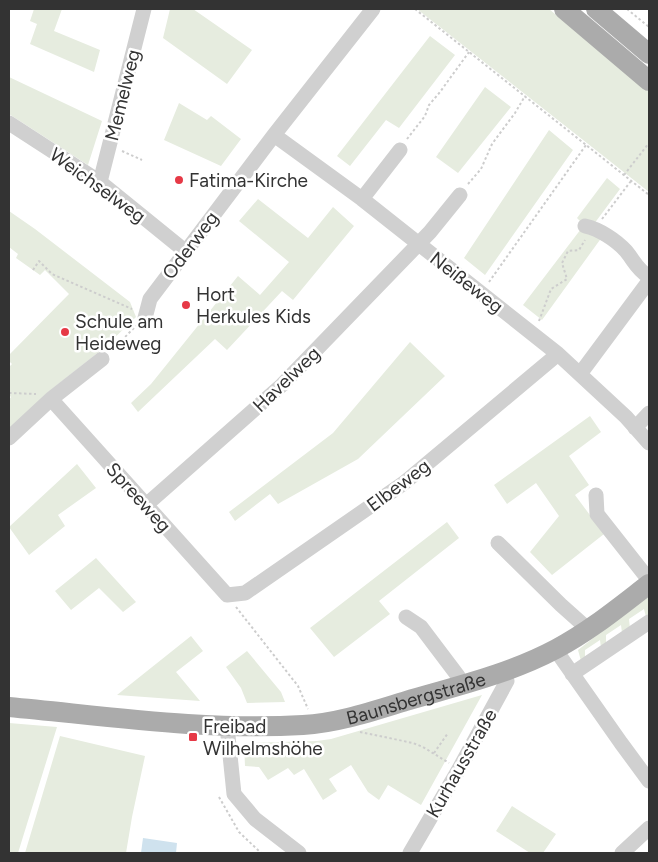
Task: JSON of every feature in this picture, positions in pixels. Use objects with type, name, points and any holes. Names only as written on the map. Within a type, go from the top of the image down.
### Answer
[{"type":"main road","points":[[564,9],[649,81]]},
{"type":"main road","points":[[596,9],[649,54]]},
{"type":"main road","name":"Baunsbergstraße","points":[[9,707],[227,726],[312,724],[358,715],[503,673],[555,649],[589,630],[649,584]]},
{"type":"street","name":"Memelweg","points":[[100,182],[144,9]]},
{"type":"street","name":"Oderweg","points":[[145,318],[150,299],[185,251],[373,9]]},
{"type":"street","name":"Weichselweg","points":[[9,123],[100,182],[185,251]]},
{"type":"street","name":"Neißeweg","points":[[274,135],[362,199],[558,354],[649,443]]},
{"type":"street","points":[[362,199],[400,150]]},
{"type":"street","name":"Havelweg","points":[[146,505],[282,385],[430,232],[460,195]]},
{"type":"street","points":[[580,374],[649,279],[639,270],[625,250],[591,227]]},
{"type":"street","name":"Elbeweg","points":[[227,595],[245,593],[404,483],[558,354]]},
{"type":"street","points":[[9,438],[51,399],[102,359]]},
{"type":"street","name":"Spreeweg","points":[[51,399],[227,595]]},
{"type":"street","points":[[635,428],[649,413]]},
{"type":"street","points":[[596,496],[597,514],[649,580]]},
{"type":"street","points":[[498,543],[560,605],[589,630]]},
{"type":"street","points":[[406,617],[421,627],[458,676],[461,685]]},
{"type":"street","points":[[572,674],[649,622]]},
{"type":"street","points":[[555,649],[649,781]]},
{"type":"street","name":"Kurhausstraße","points":[[410,853],[507,681],[503,673]]},
{"type":"street","points":[[227,726],[234,794],[255,819],[299,853]]},
{"type":"street","points":[[622,853],[649,828]]},
{"type":"path","points":[[414,9],[649,195]]},
{"type":"path","points":[[627,9],[649,27]]},
{"type":"path","points":[[400,150],[425,116],[429,105],[469,52]]},
{"type":"path","points":[[460,195],[481,169],[492,144],[525,96]]},
{"type":"path","points":[[624,175],[649,143]]},
{"type":"path","points":[[490,280],[586,145]]},
{"type":"path","points":[[117,149],[142,160]]},
{"type":"path","points":[[538,324],[551,289],[567,279],[562,263],[568,252],[579,250],[591,227],[631,181]]},
{"type":"path","points":[[33,270],[39,261],[52,274],[127,305],[145,318],[102,359]]},
{"type":"path","points":[[57,281],[61,277]]},
{"type":"path","points":[[9,393],[46,394],[51,399]]},
{"type":"path","points":[[227,595],[298,686],[311,715],[312,724]]},
{"type":"path","points":[[359,732],[413,743],[434,753],[459,769]]},
{"type":"path","points":[[434,753],[448,733]]},
{"type":"path","points":[[219,797],[239,832],[261,853]]},
{"type":"shaded area","points":[[34,9],[62,9],[54,31],[100,50],[94,72],[30,44],[37,24],[30,21]]},
{"type":"shaded area","points":[[170,9],[193,9],[252,50],[227,84],[163,38]]},
{"type":"shaded area","points":[[417,9],[549,9],[649,92],[649,192]]},
{"type":"shaded area","points":[[430,36],[455,55],[399,128],[386,120],[350,166],[337,156]]},
{"type":"shaded area","points":[[9,77],[102,121],[88,165],[9,114]]},
{"type":"shaded area","points":[[485,87],[511,107],[458,173],[436,157]]},
{"type":"shaded area","points":[[179,103],[207,120],[211,116],[241,139],[221,166],[164,140]]},
{"type":"shaded area","points":[[549,130],[573,150],[485,275],[464,258]]},
{"type":"shaded area","points":[[607,178],[620,189],[594,224],[602,237],[542,320],[523,305],[584,225],[577,218]]},
{"type":"shaded area","points":[[258,199],[308,238],[333,207],[354,226],[293,300],[282,291],[227,350],[215,339],[138,412],[131,403],[151,384],[238,276],[260,295],[289,262],[239,221]]},
{"type":"shaded area","name":"Schule am Heideweg","points":[[9,211],[130,302],[136,317],[105,347],[47,393],[9,430],[9,400],[11,397],[9,395],[9,367],[12,364],[9,361],[9,355],[69,294],[45,270],[40,275],[16,258],[18,254],[9,247]]},
{"type":"shaded area","points":[[410,342],[445,376],[358,459],[278,504],[270,494],[235,521],[229,512],[333,433]]},
{"type":"shaded area","points":[[590,416],[601,432],[569,456],[589,485],[575,495],[604,534],[552,575],[530,552],[559,516],[536,483],[507,504],[494,485]]},
{"type":"shaded area","points":[[77,464],[96,488],[58,515],[65,526],[29,555],[9,527]]},
{"type":"shaded area","points":[[447,522],[459,538],[379,601],[390,614],[334,657],[310,628]]},
{"type":"shaded area","points":[[96,558],[136,602],[123,612],[99,588],[71,610],[55,591]]},
{"type":"shaded area","points":[[649,594],[649,615],[646,617],[644,609],[629,619],[630,629],[622,633],[621,625],[606,635],[606,644],[601,648],[600,640],[585,650],[585,659],[581,661],[578,650]]},
{"type":"shaded area","points":[[191,636],[203,651],[176,672],[200,701],[117,695]]},
{"type":"shaded area","points":[[247,651],[281,692],[285,702],[247,703],[241,688],[226,667]]},
{"type":"shaded area","points":[[482,695],[421,805],[388,785],[379,800],[368,792],[351,765],[329,779],[337,791],[323,800],[304,769],[294,775],[288,768],[268,780],[259,767],[245,766],[244,743],[331,739]]},
{"type":"shaded area","points":[[9,723],[57,727],[18,853],[9,853]]},
{"type":"shaded area","points":[[60,736],[145,756],[126,853],[25,853]]},
{"type":"shaded area","points":[[512,806],[556,834],[543,853],[530,853],[496,831]]},
{"type":"water","points":[[143,838],[177,843],[176,853],[141,853]]},
{"type":"place","name":"Fatima-Kirche","points":[[179,180]]},
{"type":"place","name":"Hort Herkules Kids","points":[[186,305]]},
{"type":"place","name":"Schule am Heideweg","points":[[65,332]]},
{"type":"place","name":"Freibad Wilhelmshöhe","points":[[193,737]]}]
